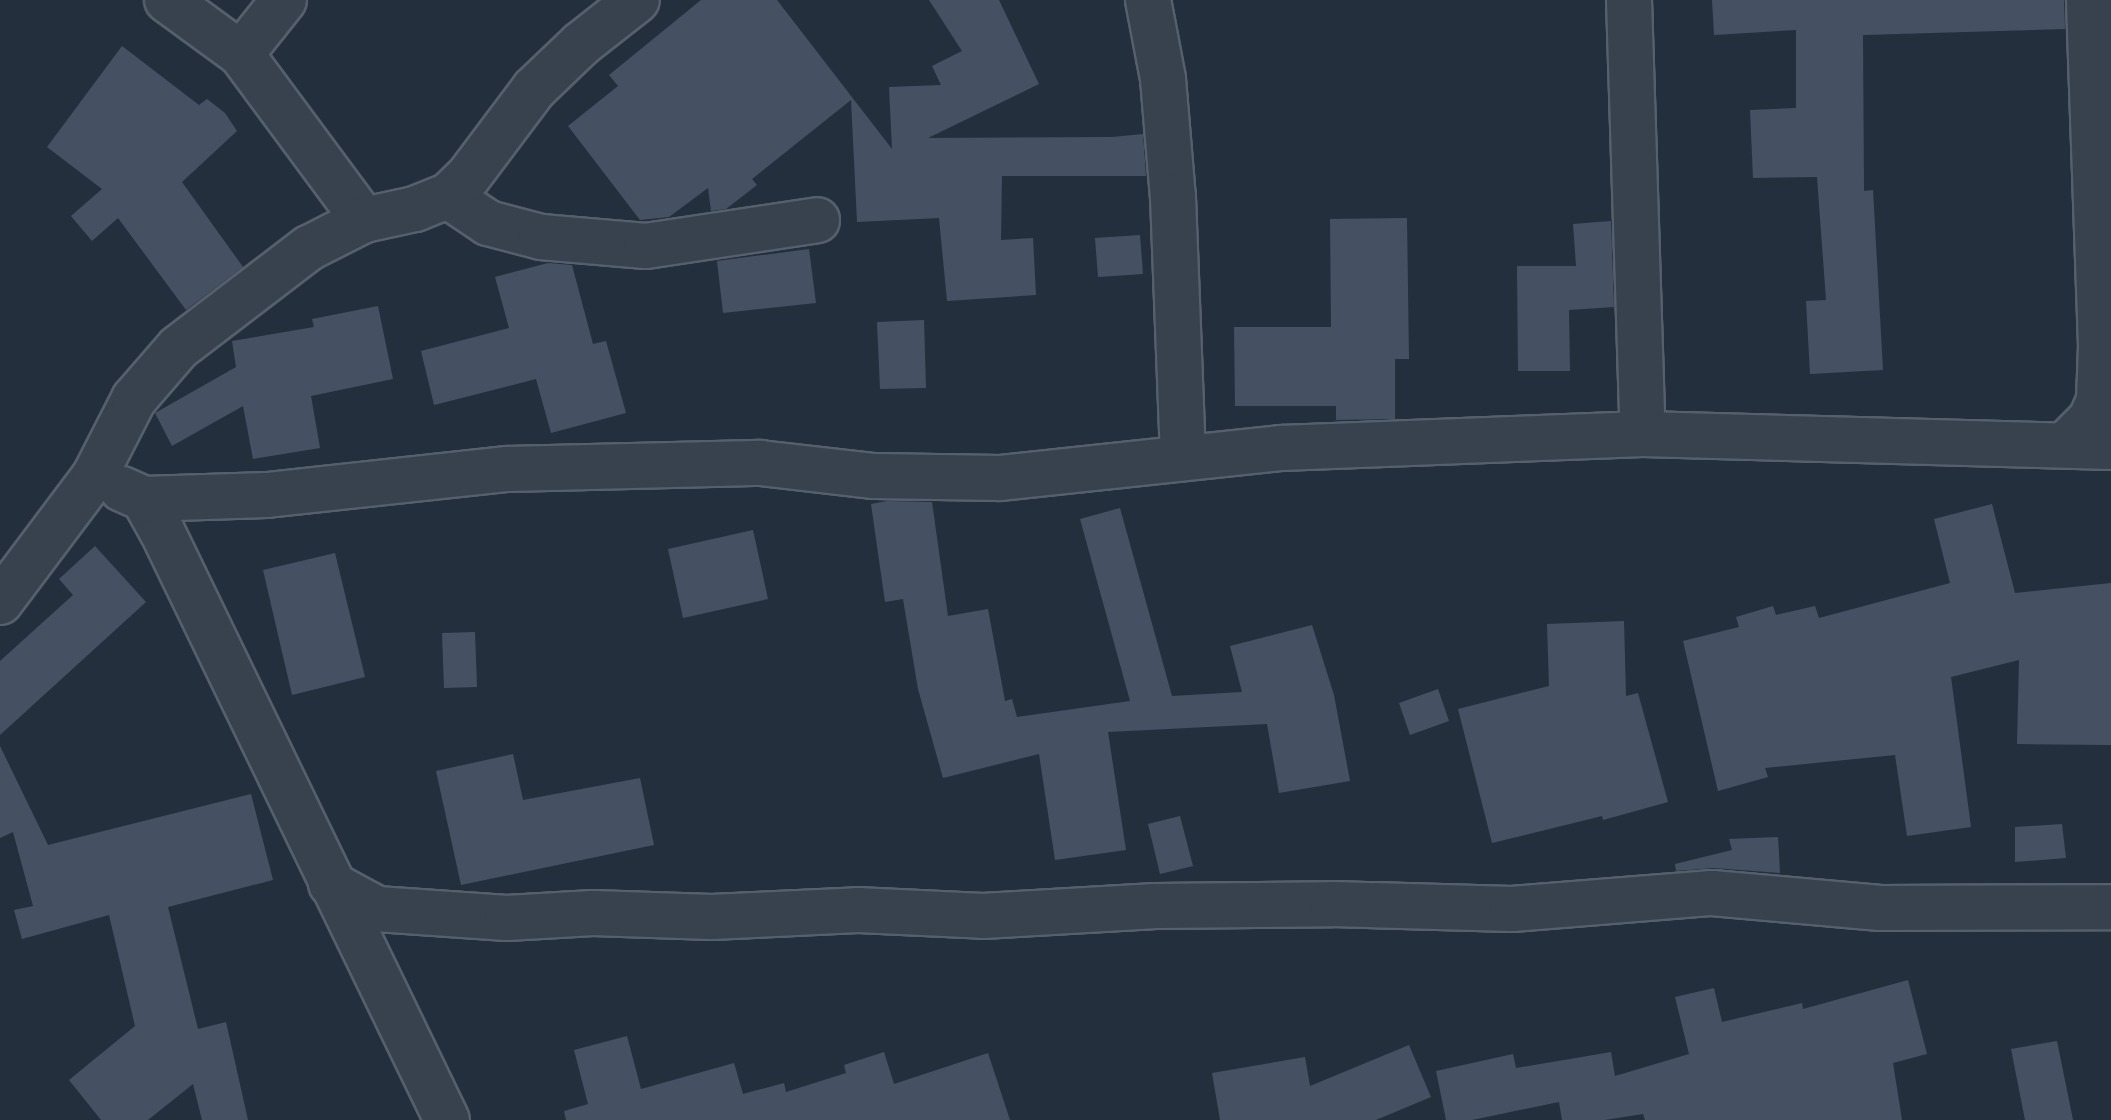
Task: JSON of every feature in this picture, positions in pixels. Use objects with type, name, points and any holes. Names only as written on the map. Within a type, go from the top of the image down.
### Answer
[{"type":"street","points":[[167,0],[241,54],[364,220]]},
{"type":"street","points":[[241,54],[284,0]]},
{"type":"street","points":[[0,602],[94,477],[134,399],[178,348],[309,248],[364,220],[415,209],[448,196],[468,177],[534,89],[581,44],[637,0]]},
{"type":"street","points":[[1148,0],[1163,79],[1173,197],[1183,457]]},
{"type":"street","points":[[1629,0],[1643,434]]},
{"type":"street","points":[[2065,445],[2091,419],[2099,400],[2101,346],[2089,0]]},
{"type":"street","points":[[448,196],[488,223],[528,233],[646,246],[817,220]]},
{"type":"street","points":[[94,477],[144,499],[267,495],[508,469],[760,463],[874,476],[1000,478],[1281,448],[1643,434],[2111,447]]},
{"type":"street","points":[[144,499],[447,1120]]},
{"type":"street","points":[[331,884],[377,909],[507,918],[593,913],[712,917],[858,910],[983,916],[1156,906],[1319,904],[1512,909],[1712,893],[1880,908],[2111,907]]},
{"type":"building","points":[[701,0],[777,0],[892,149],[889,87],[941,85],[932,66],[962,51],[929,0],[999,0],[1039,84],[928,138],[1112,137],[1143,134],[1146,176],[1002,176],[1001,240],[1033,238],[1036,295],[947,301],[939,218],[857,222],[851,100],[752,179],[757,185],[726,209],[711,211],[708,188],[669,217],[640,220],[568,126],[618,86],[609,75]]},
{"type":"building","points":[[1712,0],[2064,0],[2065,29],[1863,35],[1864,191],[1873,190],[1883,370],[1810,374],[1806,301],[1826,300],[1817,177],[1753,178],[1750,110],[1796,108],[1796,30],[1714,35]]},
{"type":"building","points":[[122,46],[199,105],[207,99],[225,113],[237,131],[182,182],[243,267],[186,310],[118,218],[92,241],[71,216],[102,189],[47,147]]},
{"type":"building","points":[[1407,218],[1409,359],[1395,359],[1395,419],[1336,420],[1336,406],[1235,406],[1234,327],[1331,327],[1330,219]]},
{"type":"building","points":[[1611,221],[1614,307],[1569,310],[1570,371],[1518,371],[1517,266],[1576,266],[1573,224]]},
{"type":"building","points":[[1140,235],[1143,274],[1098,277],[1095,238]]},
{"type":"building","points":[[809,249],[816,303],[723,313],[717,261]]},
{"type":"building","points":[[548,263],[572,265],[593,344],[606,341],[626,413],[551,433],[536,379],[434,405],[421,351],[509,328],[495,277]]},
{"type":"building","points":[[378,306],[393,379],[311,396],[320,448],[253,459],[243,406],[172,446],[155,413],[236,367],[232,341],[314,327],[312,319]]},
{"type":"building","points":[[924,320],[926,388],[880,389],[877,322]]},
{"type":"building","points":[[887,501],[932,502],[948,616],[988,609],[1005,701],[1012,699],[1017,717],[1130,701],[1080,519],[1120,508],[1172,696],[1242,692],[1230,646],[1312,625],[1334,695],[1350,781],[1279,793],[1267,724],[1108,732],[1126,850],[1055,860],[1039,754],[943,778],[918,689],[903,599],[885,602],[871,504]]},
{"type":"building","points":[[1992,504],[2015,593],[2111,583],[2111,745],[2017,744],[2019,660],[1951,677],[1971,827],[1907,836],[1895,755],[1765,768],[1768,777],[1718,791],[1683,641],[1739,627],[1736,617],[1773,606],[1776,615],[1815,606],[1819,618],[1950,583],[1934,519]]},
{"type":"building","points":[[753,530],[768,599],[683,618],[668,549]]},
{"type":"building","points":[[95,546],[146,602],[0,735],[0,661],[73,595],[59,579]]},
{"type":"building","points":[[335,553],[365,677],[292,695],[263,570]]},
{"type":"building","points":[[1624,621],[1626,696],[1638,693],[1668,802],[1603,820],[1602,816],[1492,843],[1458,709],[1549,686],[1547,624]]},
{"type":"building","points":[[475,632],[477,687],[444,688],[442,633]]},
{"type":"building","points":[[1438,689],[1449,721],[1410,735],[1399,703]]},
{"type":"building","points":[[0,746],[48,845],[251,794],[273,880],[168,907],[198,1029],[226,1022],[248,1120],[202,1120],[193,1084],[148,1120],[101,1120],[69,1080],[135,1026],[109,915],[22,939],[14,910],[33,906],[13,832],[0,838]]},
{"type":"building","points":[[513,754],[523,800],[640,778],[654,845],[461,885],[436,771]]},
{"type":"building","points":[[1180,816],[1193,866],[1160,874],[1148,824]]},
{"type":"building","points":[[2062,824],[2066,858],[2015,862],[2015,827]]},
{"type":"building","points":[[1778,837],[1780,873],[1714,868],[1676,871],[1675,864],[1732,850],[1729,839]]},
{"type":"building","points":[[1908,980],[1927,1054],[1893,1063],[1902,1120],[1645,1120],[1643,1114],[1605,1120],[1562,1120],[1559,1102],[1472,1120],[1446,1120],[1436,1071],[1513,1054],[1516,1068],[1611,1052],[1615,1076],[1689,1054],[1675,997],[1714,988],[1722,1022],[1802,1003],[1803,1009]]},
{"type":"building","points":[[627,1036],[641,1089],[734,1063],[743,1094],[784,1083],[786,1092],[846,1073],[844,1065],[884,1052],[894,1084],[988,1053],[1010,1120],[566,1120],[564,1111],[588,1104],[574,1050]]},
{"type":"building","points":[[2057,1041],[2073,1120],[2025,1120],[2011,1049]]},
{"type":"building","points":[[1409,1045],[1431,1097],[1376,1120],[1220,1120],[1212,1073],[1305,1057],[1310,1086]]}]
